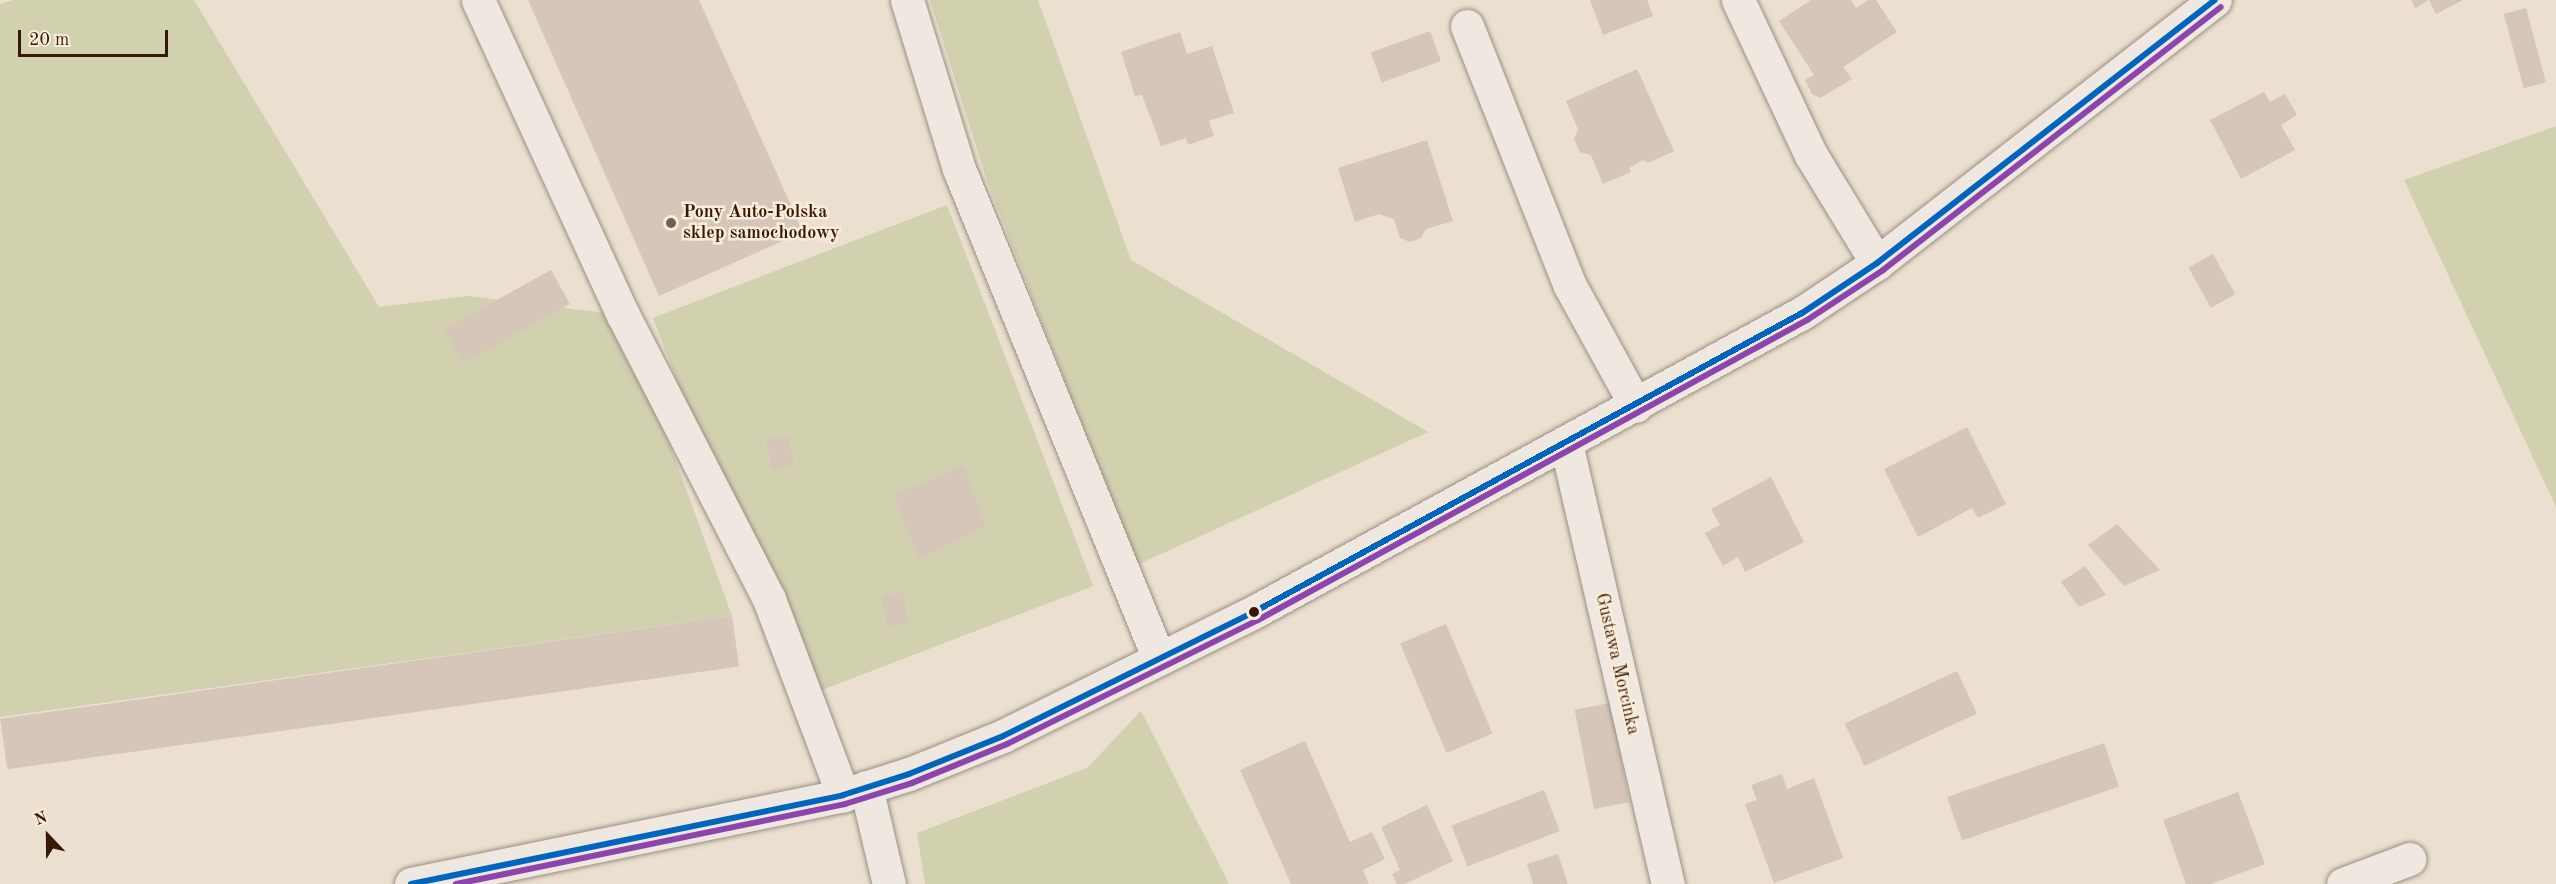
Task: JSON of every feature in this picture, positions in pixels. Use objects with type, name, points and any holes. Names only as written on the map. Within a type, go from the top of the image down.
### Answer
[{"type":"street","points":[[478,0],[623,315],[769,599],[855,791],[889,884]]},
{"type":"street","points":[[907,0],[959,169],[1158,659]]},
{"type":"street","points":[[1738,0],[1811,155],[1877,263]]},
{"type":"street","points":[[411,884],[855,791],[1004,736],[1158,659],[1636,406],[1802,313],[1877,263],[2215,0]]},
{"type":"street","points":[[1467,26],[1569,284],[1636,406]]},
{"type":"street","name":"Gustawa Morcinka","points":[[1566,443],[1668,884]]},
{"type":"street","points":[[2343,884],[2409,859]]},
{"type":"green space","points":[[14,0],[194,0],[379,307],[468,296],[623,315],[732,616],[0,717],[0,4]]},
{"type":"green space","points":[[930,0],[1038,0],[1131,260],[1428,432],[1137,565],[988,184]]},
{"type":"green space","points":[[2556,126],[2556,507],[2404,180]]},
{"type":"green space","points":[[947,205],[1093,586],[799,699],[653,318]]},
{"type":"green space","points":[[1141,711],[1229,884],[925,884],[917,833],[1087,768]]},
{"type":"building","points":[[528,0],[699,0],[803,232],[659,296]]},
{"type":"building","points":[[1590,0],[1647,0],[1653,16],[1603,35]]},
{"type":"building","points":[[1811,0],[1851,0],[1856,8],[1868,0],[1876,0],[1897,32],[1843,67],[1852,79],[1820,98],[1812,94],[1805,80],[1814,75],[1779,21]]},
{"type":"building","points":[[2411,0],[2429,0],[2415,8]]},
{"type":"building","points":[[2429,0],[2463,0],[2436,14]]},
{"type":"building","points":[[2526,8],[2546,82],[2524,88],[2504,14]]},
{"type":"building","points":[[1430,31],[1441,61],[1382,83],[1371,53]]},
{"type":"building","points":[[1180,32],[1187,54],[1212,46],[1234,113],[1209,121],[1214,136],[1188,145],[1186,138],[1161,146],[1142,95],[1135,96],[1121,52]]},
{"type":"building","points":[[1637,69],[1674,151],[1648,163],[1643,160],[1629,168],[1631,172],[1603,184],[1591,155],[1580,152],[1577,146],[1574,139],[1578,129],[1566,101]]},
{"type":"building","points":[[2264,92],[2270,102],[2285,94],[2297,115],[2281,125],[2295,150],[2241,179],[2210,120]]},
{"type":"building","points":[[1427,140],[1453,221],[1426,229],[1421,238],[1410,242],[1400,238],[1394,219],[1379,214],[1355,222],[1338,168]]},
{"type":"building","points":[[2213,254],[2235,294],[2211,308],[2189,268]]},
{"type":"building","points":[[551,270],[570,304],[463,363],[444,329]]},
{"type":"building","points":[[1967,427],[2006,504],[1978,518],[1972,508],[1918,537],[1884,469]]},
{"type":"building","points":[[789,436],[794,466],[771,469],[766,440]]},
{"type":"building","points":[[964,465],[986,526],[919,560],[894,495]]},
{"type":"building","points":[[1771,477],[1804,542],[1745,572],[1738,557],[1723,566],[1705,533],[1720,525],[1711,509]]},
{"type":"building","points":[[2117,524],[2160,570],[2124,586],[2088,545]]},
{"type":"building","points":[[2085,566],[2106,595],[2079,607],[2061,582]]},
{"type":"building","points":[[903,592],[908,624],[887,627],[882,595]]},
{"type":"building","points":[[732,616],[739,667],[7,769],[0,719]]},
{"type":"building","points":[[1446,624],[1492,734],[1446,753],[1400,644]]},
{"type":"building","points":[[1957,671],[1977,714],[1864,766],[1845,723]]},
{"type":"building","points":[[1610,703],[1629,802],[1594,809],[1575,710]]},
{"type":"building","points":[[1305,741],[1350,842],[1372,832],[1385,859],[1363,870],[1369,884],[1291,884],[1240,770]]},
{"type":"building","points":[[2104,743],[2119,786],[1962,841],[1947,797]]},
{"type":"building","points":[[1782,774],[1787,789],[1814,778],[1843,858],[1774,883],[1745,804],[1757,800],[1751,785]]},
{"type":"building","points":[[1544,790],[1560,831],[1467,867],[1452,825]]},
{"type":"building","points":[[2238,792],[2265,864],[2211,884],[2186,884],[2163,820]]},
{"type":"building","points":[[1427,805],[1453,861],[1405,884],[1397,884],[1392,874],[1400,870],[1381,827]]},
{"type":"building","points":[[1558,854],[1568,884],[1533,884],[1527,864]]},
{"type":"transit line","points":[[411,884],[843,795],[909,774],[1003,736],[1254,612],[1802,313],[1877,263],[2215,0]]},
{"type":"transit line","points":[[456,884],[845,804],[912,783],[1007,744],[1258,620],[1807,320],[1883,270],[2221,7]]},
{"type":"place","name":"Pony Auto-Polska sklep samochodowy","points":[[671,223]]}]
